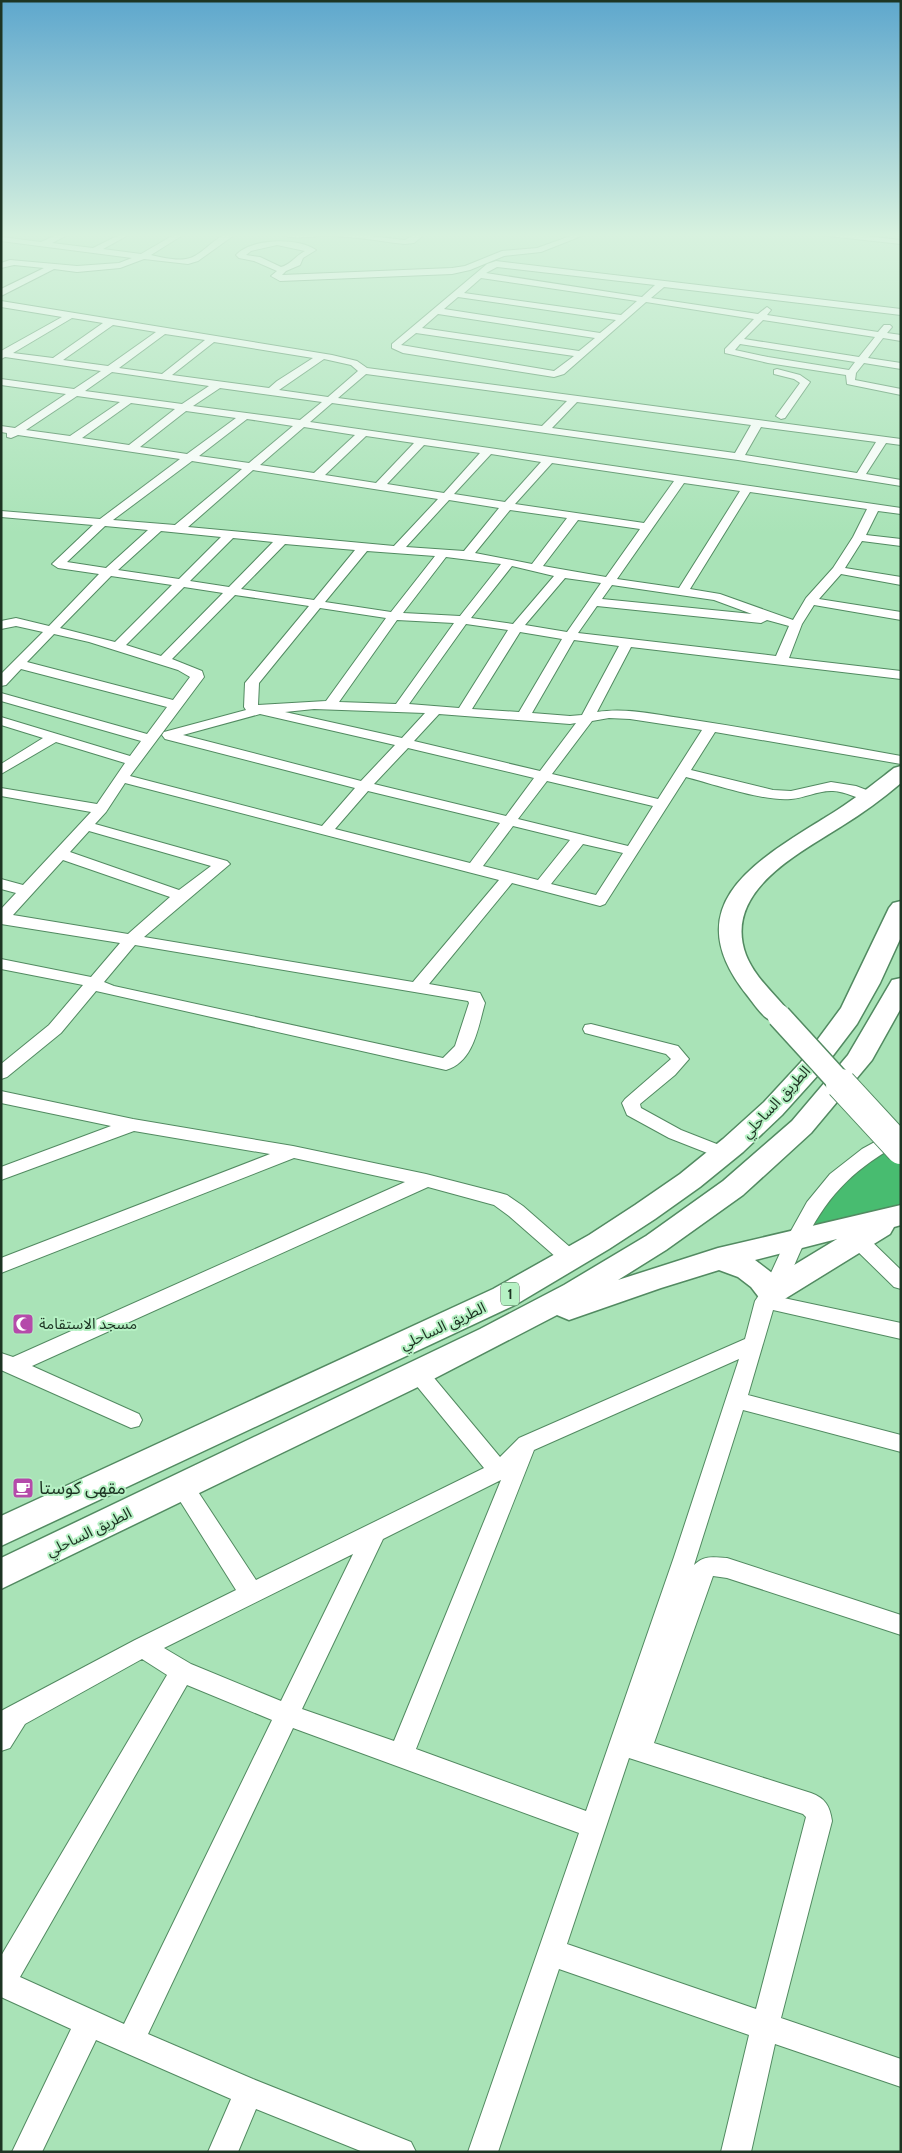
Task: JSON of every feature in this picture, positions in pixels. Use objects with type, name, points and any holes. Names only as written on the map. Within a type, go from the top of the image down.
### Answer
[{"type":"highway","points":[[901,772],[872,797],[782,852],[746,886],[735,905],[730,930],[735,957],[752,987],[901,1149]]},
{"type":"highway","name":"الطريق الساحلي","points":[[1,1532],[504,1297],[572,1260],[658,1205],[726,1154],[803,1075],[845,1023],[874,968],[901,908]]},
{"type":"highway","name":"الطريق الساحلي","points":[[1,1574],[485,1341],[577,1290],[654,1244],[726,1193],[785,1145],[825,1102],[864,1051],[888,1014],[901,985]]},
{"type":"highway","points":[[485,1341],[636,1285],[718,1259],[797,1238],[901,1216]]},
{"type":"highway","points":[[718,1259],[738,1264],[758,1276],[768,1297],[858,1240],[901,1216]]},
{"type":"street","points":[[2,355],[40,333]]},
{"type":"street","points":[[55,362],[95,333]]},
{"type":"street","points":[[1,440],[109,370],[160,333]]},
{"type":"street","points":[[178,333],[354,363],[364,371],[901,442]]},
{"type":"street","points":[[410,333],[395,346],[396,349],[548,374],[561,372],[604,333]]},
{"type":"street","points":[[438,333],[581,354]]},
{"type":"street","points":[[584,333],[601,336]]},
{"type":"street","points":[[744,333],[728,349],[730,353],[851,373]]},
{"type":"street","points":[[871,333],[901,338]]},
{"type":"street","points":[[881,335],[851,373],[850,382],[852,384],[901,392]]},
{"type":"street","points":[[164,377],[212,339]]},
{"type":"street","points":[[737,341],[901,366]]},
{"type":"street","points":[[2,355],[738,457],[901,483]]},
{"type":"street","points":[[273,393],[274,388],[280,383],[321,357]]},
{"type":"street","points":[[764,370],[790,374],[802,378],[805,382],[781,416]]},
{"type":"street","points":[[178,529],[364,371]]},
{"type":"street","points":[[1,382],[901,511]]},
{"type":"street","points":[[8,393],[20,385]]},
{"type":"street","points":[[131,449],[184,407],[217,385]]},
{"type":"street","points":[[628,396],[846,424]]},
{"type":"street","points":[[544,430],[574,399]]},
{"type":"street","points":[[72,440],[129,400]]},
{"type":"street","points":[[244,417],[103,522],[58,564],[394,616],[463,620],[570,636],[901,675]]},
{"type":"street","points":[[738,457],[758,422]]},
{"type":"street","points":[[1,429],[647,527]]},
{"type":"street","points":[[317,476],[363,433]]},
{"type":"street","points":[[563,462],[582,435]]},
{"type":"street","points":[[860,476],[883,439]]},
{"type":"street","points":[[380,485],[422,442]]},
{"type":"street","points":[[398,549],[488,451]]},
{"type":"street","points":[[467,555],[506,506],[549,460]]},
{"type":"street","points":[[524,716],[570,636],[680,480]]},
{"type":"street","points":[[682,592],[746,489]]},
{"type":"street","points":[[781,661],[796,624],[810,601],[838,570],[859,537],[874,507]]},
{"type":"street","points":[[1,514],[467,555],[562,574],[716,597],[737,603],[777,621]]},
{"type":"street","points":[[535,568],[576,516]]},
{"type":"street","points":[[1,682],[108,572],[158,527]]},
{"type":"street","points":[[117,647],[230,535]]},
{"type":"street","points":[[859,537],[901,543]]},
{"type":"street","points":[[163,661],[282,540]]},
{"type":"street","points":[[364,547],[252,683],[252,707],[662,804]]},
{"type":"street","points":[[330,705],[394,616],[443,553]]},
{"type":"street","points":[[400,708],[463,620],[509,562]]},
{"type":"street","points":[[838,570],[901,581]]},
{"type":"street","points":[[464,712],[516,628],[562,574]]},
{"type":"street","points":[[810,601],[901,616]]},
{"type":"street","points":[[595,602],[796,624]]},
{"type":"street","points":[[1,625],[16,622],[51,630],[117,647],[183,667],[197,674],[197,677],[176,705],[158,735],[133,760],[100,810],[2,919]]},
{"type":"street","points":[[473,869],[587,718],[627,642]]},
{"type":"street","points":[[20,664],[176,705]]},
{"type":"street","points":[[1,697],[632,851]]},
{"type":"street","points":[[158,735],[260,710],[314,705],[436,710],[570,720],[609,714],[630,715],[901,760]]},
{"type":"street","points":[[325,831],[364,786],[436,710]]},
{"type":"street","points":[[1,721],[133,760]]},
{"type":"street","points":[[121,778],[600,901],[711,728]]},
{"type":"street","points":[[1,770],[55,737]]},
{"type":"street","points":[[682,772],[773,794],[791,795],[831,786],[851,789],[872,797]]},
{"type":"street","points":[[1,792],[100,810]]},
{"type":"street","points":[[1,1072],[55,1029],[131,940],[181,896],[222,864],[86,826]]},
{"type":"street","points":[[541,886],[580,838]]},
{"type":"street","points":[[60,854],[181,896]]},
{"type":"street","points":[[417,988],[508,878]]},
{"type":"street","points":[[1,884],[27,890]]},
{"type":"street","points":[[1,964],[82,980],[109,990],[446,1064],[454,1060],[461,1050],[477,1003],[474,997],[2,919]]},
{"type":"street","points":[[591,1029],[672,1050],[680,1059],[672,1071],[643,1092],[632,1103],[633,1111],[675,1134],[726,1154]]},
{"type":"street","points":[[1,1097],[133,1125],[293,1152],[426,1180],[500,1200],[516,1211],[572,1260]]},
{"type":"street","points":[[1,1174],[133,1125]]},
{"type":"street","points":[[630,1747],[686,1557],[768,1297],[814,1207],[837,1179],[868,1153],[901,1135]]},
{"type":"street","points":[[1,1266],[293,1152]]},
{"type":"street","points":[[5,1363],[426,1180]]},
{"type":"street","points":[[858,1240],[901,1282]]},
{"type":"street","points":[[768,1297],[901,1331]]},
{"type":"street","points":[[1,1740],[9,1719],[143,1647],[499,1471],[527,1444],[754,1344]]},
{"type":"street","points":[[5,1363],[131,1420]]},
{"type":"street","points":[[418,1373],[499,1471]]},
{"type":"street","points":[[736,1400],[901,1444]]},
{"type":"street","points":[[402,1754],[527,1444]]},
{"type":"street","points":[[183,1486],[251,1593]]},
{"type":"street","points":[[130,2041],[375,1532]]},
{"type":"street","points":[[482,2152],[594,1826],[630,1747],[701,1573],[708,1566],[726,1568],[901,1625]]},
{"type":"street","points":[[143,1647],[182,1672],[287,1715],[402,1754],[594,1826]]},
{"type":"street","points":[[182,1672],[1,1983],[249,2092],[401,2152]]},
{"type":"street","points":[[630,1747],[811,1805],[818,1812],[820,1821],[765,2027],[736,2152]]},
{"type":"street","points":[[550,1952],[901,2073]]},
{"type":"street","points":[[27,2152],[89,2023]]},
{"type":"street","points":[[223,2152],[249,2092]]},
{"type":"green space","points":[[901,1142],[901,1205],[819,1224],[812,1223],[829,1196],[869,1162]]},
{"type":"place","name":"مسجد الاستقامة","points":[[23,1324]]},
{"type":"place","name":"مقهى كوستا","points":[[23,1488]]}]
